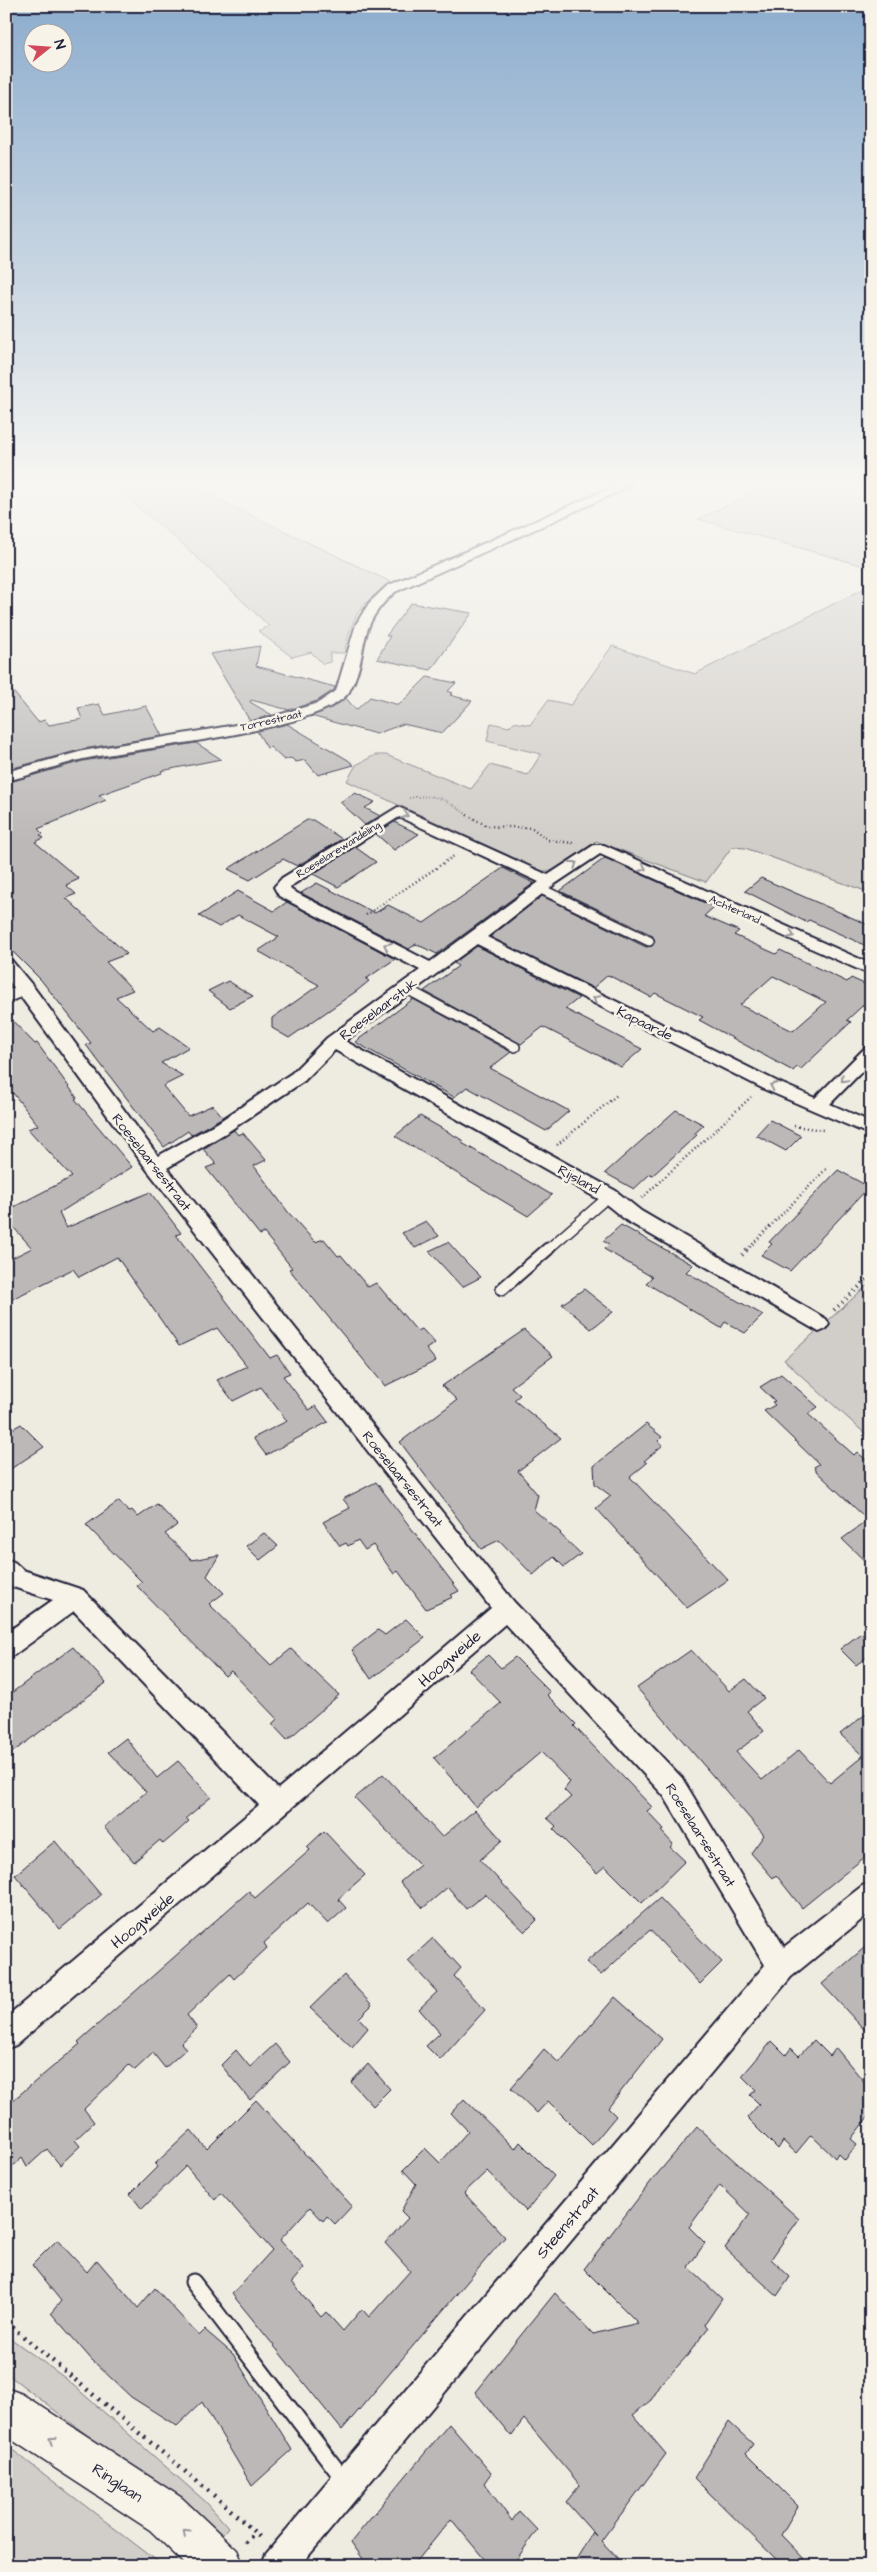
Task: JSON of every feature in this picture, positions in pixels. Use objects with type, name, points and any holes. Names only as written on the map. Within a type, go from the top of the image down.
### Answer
[{"type":"main road","name":"Ringlaan","points":[[6,2410],[166,2514],[221,2566]]},
{"type":"street","name":"Torrestraat","points":[[6,777],[83,756],[288,718],[327,704],[339,696],[347,684],[364,616],[374,606]]},
{"type":"street","points":[[398,811],[472,845],[545,885]]},
{"type":"street","name":"Roeselarewandeling","points":[[398,811],[288,881],[282,887],[286,893],[430,969]]},
{"type":"street","name":"Roeselaarstuk","points":[[155,1166],[223,1127],[298,1077],[333,1042],[545,885],[599,848]]},
{"type":"street","name":"Achterland","points":[[599,848],[871,970]]},
{"type":"street","name":"Kapaarde","points":[[475,937],[767,1083],[871,1129]]},
{"type":"street","name":"Roeselaarsestraat","points":[[6,965],[26,989],[39,1012],[155,1166],[506,1609],[673,1787],[782,1967]]},
{"type":"street","points":[[6,998],[26,989]]},
{"type":"street","name":"Rijsland","points":[[333,1042],[609,1196],[629,1210],[634,1216],[819,1324]]},
{"type":"street","points":[[818,1106],[871,1052]]},
{"type":"street","points":[[6,1569],[15,1578],[75,1596],[278,1806]]},
{"type":"street","points":[[6,1648],[75,1596]]},
{"type":"street","name":"Hoogweide","points":[[6,2034],[278,1806],[506,1609]]},
{"type":"street","name":"Steenstraat","points":[[281,2562],[782,1967],[871,1895]]},
{"type":"lane","points":[[545,885],[649,941]]},
{"type":"lane","points":[[405,988],[515,1048]]},
{"type":"lane","points":[[502,1289],[609,1196]]},
{"type":"lane","points":[[193,2282],[347,2484]]},
{"type":"path","points":[[398,811],[396,804],[408,798],[435,796],[454,804],[471,818],[487,826],[522,826],[532,828],[554,842],[591,842],[599,848]]},
{"type":"path","points":[[349,926],[472,845]]},
{"type":"path","points":[[629,1210],[767,1083]]},
{"type":"path","points":[[542,1158],[617,1094]]},
{"type":"path","points":[[728,1270],[827,1168]]},
{"type":"path","points":[[819,1324],[871,1276]]},
{"type":"path","points":[[6,2322],[223,2502],[281,2562]]},
{"type":"shaded area","points":[[248,606],[363,606],[354,619],[344,653],[330,653],[330,662],[323,664],[311,652],[292,657],[258,631],[269,626]]},
{"type":"shaded area","points":[[829,606],[871,606],[871,893],[745,848],[732,847],[706,882],[596,841],[555,871],[540,871],[347,781],[356,765],[375,755],[386,755],[471,789],[490,765],[528,775],[541,754],[487,741],[491,723],[509,727],[514,722],[530,725],[548,700],[571,705],[612,646],[695,674]]},
{"type":"shaded area","points":[[871,1282],[871,1439],[784,1360]]},
{"type":"shaded area","points":[[6,2335],[65,2378],[206,2502],[228,2527],[220,2537],[6,2373]]},
{"type":"shaded area","points":[[6,2445],[161,2564],[162,2566],[6,2566]]},
{"type":"building","points":[[409,606],[429,606],[472,613],[431,670],[377,659],[390,636],[386,636]]},
{"type":"building","points":[[260,646],[256,666],[335,687],[334,690],[317,701],[289,710],[251,700],[250,702],[272,715],[250,721],[210,654]]},
{"type":"building","points":[[427,677],[456,683],[448,691],[453,693],[450,695],[472,701],[442,733],[403,724],[376,734],[311,716],[333,707],[345,697],[356,710],[370,697],[399,705]]},
{"type":"building","points":[[6,683],[38,722],[45,720],[49,725],[82,719],[78,708],[99,704],[105,715],[146,706],[162,736],[83,749],[6,770]]},
{"type":"building","points":[[287,724],[354,765],[318,775],[305,760],[296,762],[291,758],[284,760],[270,747],[267,748],[257,731]]},
{"type":"building","points":[[196,743],[221,759],[161,771],[162,773],[99,795],[106,800],[38,829],[43,834],[40,835],[44,838],[35,842],[79,879],[66,885],[76,894],[66,898],[127,954],[106,962],[133,990],[116,997],[153,1031],[160,1027],[189,1047],[161,1063],[183,1076],[163,1086],[188,1116],[213,1105],[223,1117],[191,1135],[188,1131],[164,1147],[86,1045],[91,1043],[41,980],[6,945],[6,783],[83,761]]},
{"type":"building","points":[[355,793],[375,802],[365,808],[380,816],[365,825],[340,802]]},
{"type":"building","points":[[307,820],[313,820],[342,839],[297,866],[283,859],[250,880],[228,869]]},
{"type":"building","points":[[394,822],[419,834],[394,850],[376,834]]},
{"type":"building","points":[[355,847],[376,862],[338,887],[313,874]]},
{"type":"building","points":[[605,858],[714,907],[704,916],[739,931],[734,935],[776,954],[780,950],[847,982],[851,978],[871,987],[871,998],[847,1020],[851,1022],[801,1069],[797,1067],[793,1071],[699,1020],[703,1017],[655,993],[651,997],[608,975],[593,988],[490,937],[542,896],[646,947],[652,946],[655,941],[652,935],[560,891]],"holes":[[[773,976],[826,1002],[793,1031],[740,1005]]]},
{"type":"building","points":[[503,868],[534,883],[437,954],[416,944],[409,949],[301,893],[317,883],[375,913],[388,905],[424,923]]},
{"type":"building","points":[[761,878],[871,926],[871,948],[809,920],[806,922],[745,891]]},
{"type":"building","points":[[238,891],[274,911],[287,902],[395,959],[366,979],[369,981],[358,990],[289,1038],[272,1028],[272,1018],[319,985],[258,951],[279,937],[238,915],[219,927],[199,916]]},
{"type":"building","points":[[477,946],[579,998],[565,1009],[642,1049],[621,1067],[543,1027],[521,1044],[424,991],[457,967],[454,963]]},
{"type":"building","points":[[228,981],[253,996],[230,1008],[208,991]]},
{"type":"building","points":[[413,999],[511,1052],[490,1068],[569,1111],[546,1131],[467,1087],[454,1097],[355,1042]]},
{"type":"building","points":[[6,1014],[35,1044],[37,1043],[77,1098],[75,1099],[132,1167],[59,1213],[66,1228],[150,1192],[181,1233],[176,1235],[270,1358],[277,1355],[290,1373],[283,1376],[309,1410],[316,1406],[328,1422],[266,1455],[253,1438],[287,1421],[261,1387],[233,1401],[217,1380],[247,1366],[217,1328],[179,1346],[117,1257],[79,1277],[73,1269],[6,1302],[6,1261],[32,1248],[6,1219],[6,1211],[72,1177],[28,1129],[38,1125],[13,1093],[6,1095]]},
{"type":"building","points":[[676,1110],[704,1125],[694,1134],[697,1135],[653,1175],[650,1174],[634,1189],[605,1173]]},
{"type":"building","points":[[420,1116],[464,1141],[462,1143],[552,1195],[528,1216],[395,1136]]},
{"type":"building","points":[[770,1120],[801,1136],[786,1151],[756,1135]]},
{"type":"building","points":[[234,1130],[238,1135],[243,1133],[266,1160],[254,1166],[288,1212],[315,1242],[324,1239],[338,1256],[341,1255],[368,1287],[376,1283],[417,1331],[422,1329],[435,1343],[426,1349],[436,1361],[385,1386],[289,1269],[292,1268],[264,1233],[260,1235],[206,1168],[216,1164],[203,1149]]},
{"type":"building","points":[[838,1170],[869,1187],[790,1271],[761,1255],[772,1244],[769,1242]]},
{"type":"building","points":[[426,1221],[439,1236],[415,1248],[402,1233]]},
{"type":"building","points":[[621,1225],[693,1265],[686,1272],[763,1315],[745,1333],[725,1322],[721,1328],[646,1283],[652,1277],[604,1249],[609,1244],[603,1241]]},
{"type":"building","points":[[448,1242],[481,1277],[462,1287],[429,1251]]},
{"type":"building","points":[[584,1289],[613,1312],[591,1329],[562,1304]]},
{"type":"building","points":[[524,1330],[553,1356],[511,1387],[520,1395],[514,1400],[561,1438],[518,1471],[538,1495],[534,1510],[561,1533],[581,1554],[564,1567],[554,1557],[533,1575],[499,1540],[481,1549],[400,1442],[457,1400],[442,1386]]},
{"type":"building","points":[[781,1374],[818,1407],[808,1414],[854,1455],[857,1452],[871,1464],[871,1567],[842,1539],[868,1520],[817,1472],[814,1467],[819,1464],[764,1411],[775,1405],[772,1402],[775,1401],[760,1387]]},
{"type":"building","points":[[21,1424],[44,1447],[6,1472],[6,1433]]},
{"type":"building","points":[[646,1424],[662,1437],[658,1441],[663,1445],[644,1461],[647,1463],[630,1477],[728,1580],[687,1608],[596,1508],[611,1496],[595,1484],[594,1466]]},
{"type":"building","points":[[376,1482],[459,1591],[451,1595],[453,1597],[426,1609],[398,1571],[394,1574],[373,1545],[365,1550],[358,1540],[348,1546],[346,1543],[340,1546],[323,1522],[350,1508],[343,1499]]},
{"type":"building","points":[[119,1501],[129,1512],[132,1510],[138,1517],[157,1504],[177,1525],[165,1534],[192,1560],[219,1555],[207,1576],[224,1593],[209,1604],[271,1665],[291,1649],[339,1695],[287,1740],[272,1724],[277,1719],[231,1671],[225,1676],[137,1586],[142,1582],[86,1525]]},
{"type":"building","points":[[264,1533],[278,1546],[260,1560],[246,1546]]},
{"type":"building","points":[[406,1619],[425,1638],[371,1679],[352,1650],[378,1630],[385,1635]]},
{"type":"building","points":[[861,1633],[871,1642],[871,1654],[856,1665],[840,1649]]},
{"type":"building","points":[[73,1647],[106,1683],[6,1757],[6,1697]]},
{"type":"building","points":[[691,1650],[729,1691],[746,1679],[764,1698],[747,1711],[764,1731],[736,1752],[762,1780],[799,1750],[830,1783],[863,1756],[840,1734],[871,1710],[871,1852],[802,1908],[776,1875],[773,1878],[751,1853],[764,1835],[637,1688]]},
{"type":"building","points":[[488,1655],[501,1668],[515,1657],[550,1692],[547,1695],[576,1724],[574,1726],[652,1807],[647,1811],[664,1829],[662,1832],[673,1844],[670,1847],[685,1861],[642,1903],[605,1866],[597,1873],[553,1829],[556,1826],[547,1818],[571,1797],[564,1790],[570,1782],[541,1752],[476,1807],[434,1758],[501,1703],[469,1670]]},
{"type":"building","points":[[126,1738],[157,1778],[178,1761],[211,1797],[186,1818],[189,1821],[163,1844],[160,1840],[134,1862],[104,1827],[146,1792],[108,1752]]},
{"type":"building","points":[[383,1774],[442,1837],[475,1810],[502,1840],[480,1860],[537,1920],[525,1932],[485,1894],[466,1909],[448,1887],[423,1908],[400,1882],[420,1865],[355,1798]]},
{"type":"building","points":[[324,1831],[365,1875],[338,1899],[346,1908],[328,1924],[308,1903],[264,1943],[267,1948],[234,1979],[230,1974],[187,2015],[197,2028],[181,2043],[186,2049],[165,2068],[153,2053],[135,2070],[129,2065],[84,2109],[94,2122],[75,2140],[80,2146],[60,2165],[47,2149],[27,2167],[22,2158],[6,2172],[6,2106],[80,2044],[78,2042],[249,1891],[255,1898],[310,1850],[307,1847]]},
{"type":"building","points":[[55,1841],[101,1895],[60,1929],[15,1875]]},
{"type":"building","points":[[660,1898],[722,1962],[700,1984],[650,1930],[601,1975],[586,1962]]},
{"type":"building","points":[[433,1938],[461,1968],[454,1976],[485,2010],[440,2060],[426,2046],[440,2033],[419,2009],[437,1992],[408,1961]]},
{"type":"building","points":[[871,1942],[871,2037],[822,1984]]},
{"type":"building","points":[[344,1975],[372,2005],[359,2018],[368,2028],[352,2047],[310,2008]]},
{"type":"building","points":[[615,1997],[662,2039],[608,2108],[616,2116],[592,2145],[548,2101],[537,2113],[511,2088],[544,2049],[559,2063]]},
{"type":"building","points":[[814,2040],[830,2056],[836,2048],[871,2090],[871,2113],[851,2139],[857,2144],[845,2160],[838,2153],[835,2158],[811,2135],[796,2153],[783,2141],[778,2149],[747,2118],[759,2104],[750,2095],[756,2090],[742,2076],[772,2041],[786,2055],[791,2048],[799,2056]]},
{"type":"building","points":[[275,2044],[290,2062],[250,2100],[221,2065],[236,2050],[250,2067]]},
{"type":"building","points":[[368,2064],[390,2089],[373,2106],[351,2082]]},
{"type":"building","points":[[464,2099],[515,2149],[520,2142],[554,2176],[526,2211],[487,2171],[464,2193],[505,2237],[342,2430],[232,2294],[272,2250],[221,2193],[215,2200],[186,2166],[142,2209],[130,2194],[157,2167],[155,2164],[191,2130],[207,2149],[256,2100],[352,2206],[335,2224],[327,2216],[323,2221],[310,2207],[280,2240],[304,2268],[292,2282],[321,2317],[326,2312],[343,2331],[362,2309],[369,2317],[410,2271],[385,2243],[408,2218],[401,2211],[416,2184],[403,2170],[425,2148],[440,2163],[468,2131],[451,2113]]},
{"type":"building","points":[[697,2127],[799,2219],[771,2259],[790,2277],[777,2296],[725,2248],[750,2214],[720,2185],[689,2227],[705,2243],[688,2267],[722,2299],[705,2324],[708,2328],[687,2356],[662,2383],[651,2400],[633,2415],[666,2454],[601,2541],[625,2566],[572,2566],[593,2532],[566,2502],[580,2485],[524,2419],[511,2436],[475,2392],[555,2293],[593,2334],[638,2323],[584,2269],[653,2179]]},
{"type":"building","points":[[57,2240],[87,2272],[97,2260],[138,2308],[155,2288],[199,2336],[205,2330],[233,2354],[292,2450],[252,2486],[202,2402],[177,2426],[131,2397],[92,2360],[51,2313],[61,2301],[32,2265]]},
{"type":"building","points":[[729,2422],[753,2444],[746,2454],[798,2506],[781,2535],[811,2566],[783,2566],[694,2478]]},
{"type":"building","points":[[449,2424],[491,2473],[484,2483],[512,2521],[519,2511],[537,2530],[512,2566],[490,2566],[451,2519],[413,2566],[368,2566],[351,2542]]}]
